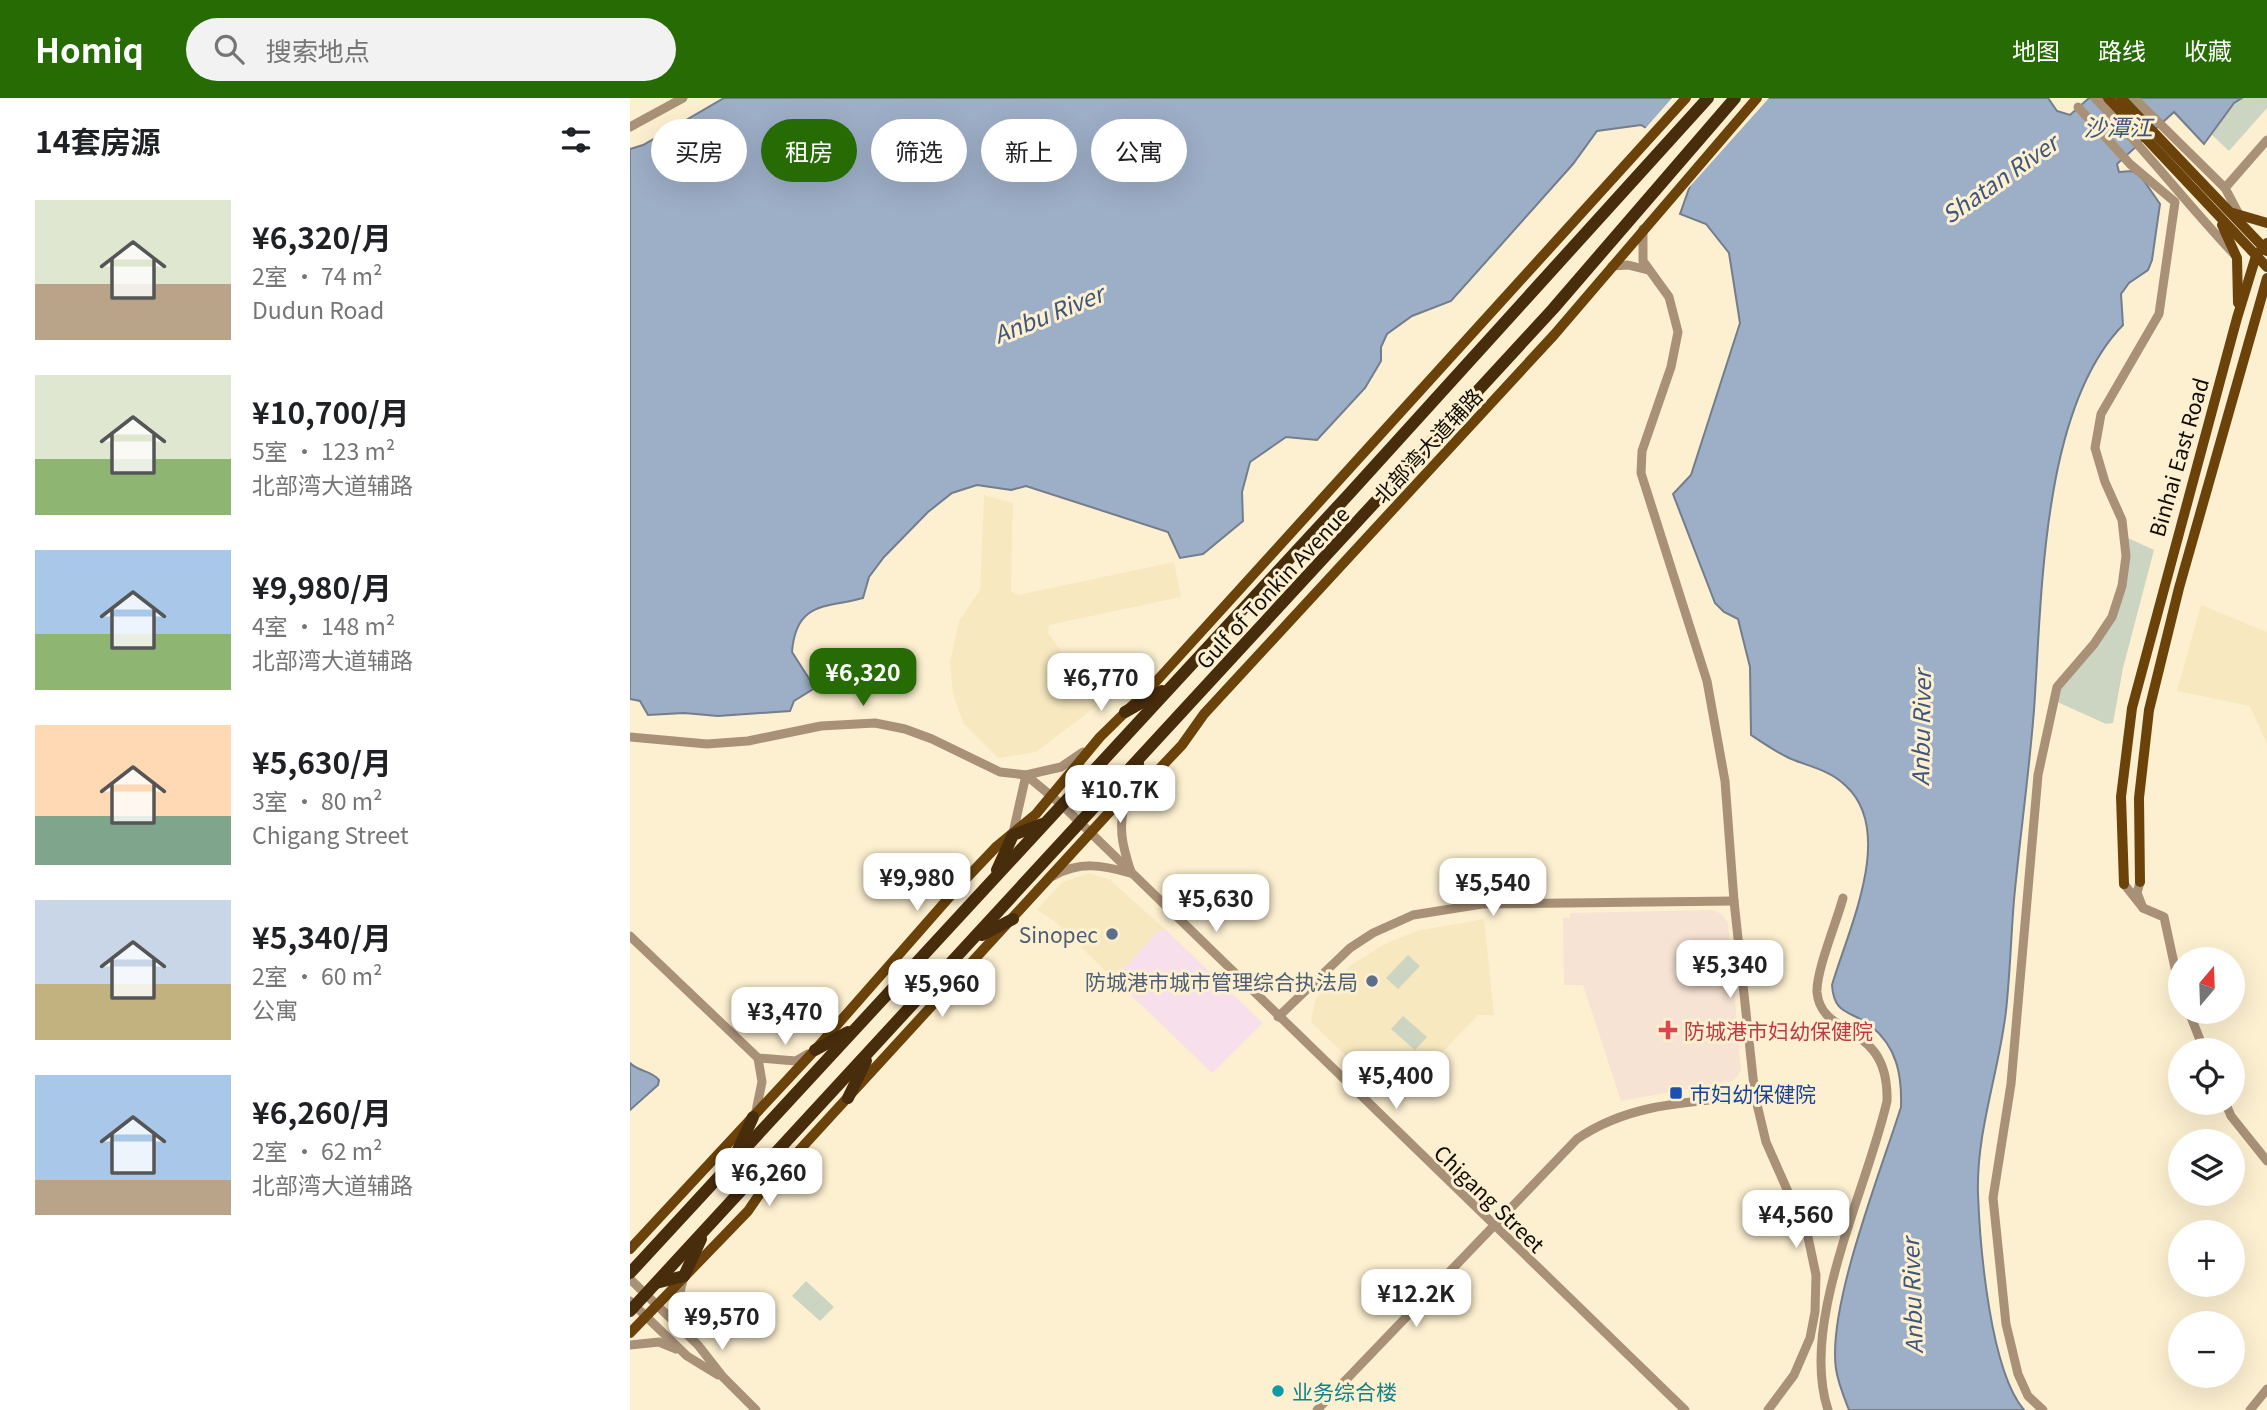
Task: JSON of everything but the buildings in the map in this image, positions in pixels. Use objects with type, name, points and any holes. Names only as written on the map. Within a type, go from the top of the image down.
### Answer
[{"type":"highway","name":"Gulf of Tonkin Avenue","points":[[630,1273],[1045,823],[1057,801],[1172,686],[1708,98]]},
{"type":"highway","name":"Gulf of Tonkin Avenue","points":[[632,1306],[1544,319],[1735,98]]},
{"type":"highway","points":[[1125,712],[1172,686]]},
{"type":"highway","points":[[1096,806],[1127,796],[1139,760]]},
{"type":"highway","points":[[991,882],[1013,835],[1045,823]]},
{"type":"highway","points":[[972,940],[1013,919]]},
{"type":"highway","points":[[815,1050],[857,1027]]},
{"type":"highway","points":[[848,1098],[874,1047]]},
{"type":"highway","points":[[732,1163],[753,1117]]},
{"type":"highway","points":[[751,1179],[797,1153]]},
{"type":"highway","points":[[656,1283],[684,1276],[705,1230]]},
{"type":"main road","name":"北部湾大道辅路","points":[[630,1249],[815,1050],[997,846],[1057,801],[1100,737],[1161,676],[1686,98]]},
{"type":"main road","name":"北部湾大道辅路","points":[[630,1332],[748,1211],[797,1153],[1127,796],[1145,784],[1182,745],[1204,714],[1554,335],[1644,227],[1758,98]]},
{"type":"main road","points":[[2108,98],[2151,136]]},
{"type":"main road","points":[[2121,98],[2151,136],[2263,250],[2267,267]]},
{"type":"main road","points":[[2220,209],[2267,223]]},
{"type":"main road","points":[[2220,209],[2237,258],[2237,318]]},
{"type":"main road","name":"Binhai East Road","points":[[2124,884],[2121,797],[2132,708],[2237,318],[2263,250]]},
{"type":"main road","name":"Binhai East Road","points":[[2140,882],[2139,798],[2149,710],[2179,588],[2267,278]]},
{"type":"main road","points":[[2254,321],[2267,299]]},
{"type":"street","points":[[630,127],[683,98]]},
{"type":"street","points":[[2095,98],[2225,188],[2239,216],[2263,250]]},
{"type":"street","points":[[2134,98],[2151,136],[2152,162],[2147,176]]},
{"type":"street","points":[[2043,1410],[2028,1396],[2015,1362],[2006,1324],[1993,1198],[2011,1084],[2038,775],[2050,708],[2057,687],[2094,644],[2112,617],[2122,586],[2126,556],[2122,520],[2105,482],[2095,448],[2101,414],[2159,314],[2175,202],[2130,164],[2077,107]]},
{"type":"street","points":[[2225,188],[2267,140]]},
{"type":"street","points":[[2152,162],[2237,258]]},
{"type":"street","points":[[1644,227],[1642,254],[1648,270],[1670,297],[1678,332],[1674,359],[1642,451],[1642,473],[1707,681],[1726,781],[1734,901],[1755,1096],[1766,1142],[1808,1237],[1816,1275],[1815,1312],[1810,1338],[1794,1375],[1768,1410]]},
{"type":"street","points":[[1612,266],[1628,265],[1648,270]]},
{"type":"street","points":[[630,738],[707,744],[748,741],[792,730],[834,724],[875,723],[905,729],[932,739],[1000,772],[1026,775],[1061,767],[1077,758],[1100,737]]},
{"type":"street","points":[[1013,835],[1026,775]]},
{"type":"street","name":"Chigang Street","points":[[1026,775],[1081,823],[1685,1410]]},
{"type":"street","points":[[1127,796],[1120,823],[1121,841],[1132,873]]},
{"type":"street","points":[[1052,877],[1082,864],[1132,873]]},
{"type":"street","points":[[2140,882],[2137,893],[2143,908]]},
{"type":"street","points":[[2124,884],[2143,908],[2164,917],[2170,947]]},
{"type":"street","points":[[1828,1410],[1819,1363],[1829,1304],[1887,1101],[1888,1083],[1878,1054],[1866,1040],[1825,1013],[1817,993],[1843,898]]},
{"type":"street","points":[[1278,1017],[1350,948],[1373,933],[1413,915],[1482,904],[1734,901]]},
{"type":"street","points":[[630,936],[758,1058],[762,1082],[760,1103],[753,1117]]},
{"type":"street","points":[[758,1058],[796,1061],[815,1050]]},
{"type":"street","points":[[1317,1410],[1577,1139],[1601,1123],[1656,1105],[1755,1096]]},
{"type":"street","points":[[2231,1115],[2267,1161]]},
{"type":"street","points":[[684,1276],[678,1300],[679,1319],[723,1377],[756,1410]]},
{"type":"street","points":[[630,1279],[698,1345]]},
{"type":"street","points":[[632,1306],[687,1356]]},
{"type":"street","points":[[630,1345],[659,1342],[723,1377]]},
{"type":"street","points":[[2250,1410],[2267,1389]]},
{"type":"shaded area","points":[[984,495],[1013,503],[1011,591],[1018,595],[1174,562],[1181,597],[1049,625],[1048,633],[1099,704],[1036,752],[998,758],[964,724],[953,694],[950,663],[959,621],[980,590]]},
{"type":"shaded area","points":[[2201,605],[2267,632],[2267,744],[2250,706],[2177,691]]},
{"type":"shaded area","points":[[1090,873],[1110,880],[1166,930],[1158,932],[1114,979],[1054,921],[1037,910],[1062,882]]},
{"type":"shaded area","name":"防城港市妇幼保健院","points":[[1712,910],[1722,914],[1728,923],[1741,1069],[1738,1076],[1732,1081],[1621,1101],[1583,985],[1564,985],[1563,918],[1570,918],[1570,913]]},
{"type":"shaded area","points":[[1484,919],[1494,1015],[1478,1015],[1394,1102],[1311,1022],[1316,998],[1351,965],[1385,944],[1416,931]]},
{"type":"shaded area","points":[[1166,930],[1263,1023],[1212,1073],[1114,979],[1158,931]]},
{"type":"green space","points":[[2173,98],[2267,98],[2267,108],[2229,151]]},
{"type":"green space","points":[[2128,538],[2154,550],[2123,668],[2113,723],[2106,724],[2053,700],[2066,677],[2113,617],[2125,578]]},
{"type":"green space","points":[[1408,955],[1420,966],[1398,989],[1386,978]]},
{"type":"green space","points":[[1403,1016],[1427,1037],[1415,1050],[1391,1029]]},
{"type":"green space","points":[[806,1281],[834,1307],[820,1321],[792,1296]]},
{"type":"water","points":[[724,98],[2048,98],[2057,111],[2070,115],[2089,98],[2242,98],[2234,103],[2204,144],[2174,112],[2117,164],[2119,172],[2132,171],[2140,175],[2160,204],[2152,260],[2148,270],[2129,283],[2121,294],[2123,325],[2096,361],[2076,405],[2061,454],[2051,507],[2044,561],[2030,758],[2014,900],[2006,1011],[1978,1171],[1981,1244],[1989,1307],[2003,1367],[2012,1391],[2024,1410],[1849,1410],[1838,1379],[1835,1342],[1840,1310],[1847,1275],[1869,1201],[1901,1107],[1899,1073],[1892,1052],[1880,1034],[1840,1007],[1833,995],[1832,985],[1857,910],[1868,855],[1867,829],[1860,806],[1846,786],[1833,776],[1784,756],[1751,735],[1750,667],[1738,619],[1724,612],[1715,603],[1673,494],[1691,475],[1740,323],[1729,253],[1706,224],[1680,214],[1692,180],[1689,154],[1641,125],[1597,131],[1573,164],[1451,301],[1412,316],[1387,334],[1381,347],[1381,361],[1365,388],[1317,440],[1286,437],[1250,462],[1242,492],[1243,521],[1203,554],[1180,558],[1168,532],[1026,486],[1011,490],[977,485],[952,493],[928,512],[884,557],[869,577],[863,598],[816,609],[800,623],[792,652],[815,688],[794,701],[790,711],[718,716],[684,713],[648,715],[640,701],[630,699],[630,149],[651,140],[651,182],[747,182],[747,119],[688,119]]},
{"type":"water","points":[[630,1063],[659,1080],[658,1085],[630,1110]]},
{"type":"pier","points":[[1672,98],[1769,98],[1684,193],[1689,180],[1686,156],[1643,131]]},
{"type":"place","name":"Sinopec","points":[[1112,934]]},
{"type":"place","name":"防城港市城市管理综合执法局","points":[[1372,981]]},
{"type":"place","name":"防城港市妇幼保健院","points":[[1668,1030]]},
{"type":"place","name":"巿妇幼保健院","points":[[1676,1093]]},
{"type":"place","name":"业务综合楼","points":[[1278,1391]]},
{"type":"water label","name":"沙潭江","points":[[2118,126]]},
{"type":"water label","name":"Shatan River","points":[[1999,178]]},
{"type":"water label","name":"Anbu River","points":[[1048,313]]},
{"type":"water label","name":"Anbu River","points":[[1920,728]]},
{"type":"water label","name":"Anbu River","points":[[1911,1296]]}]
